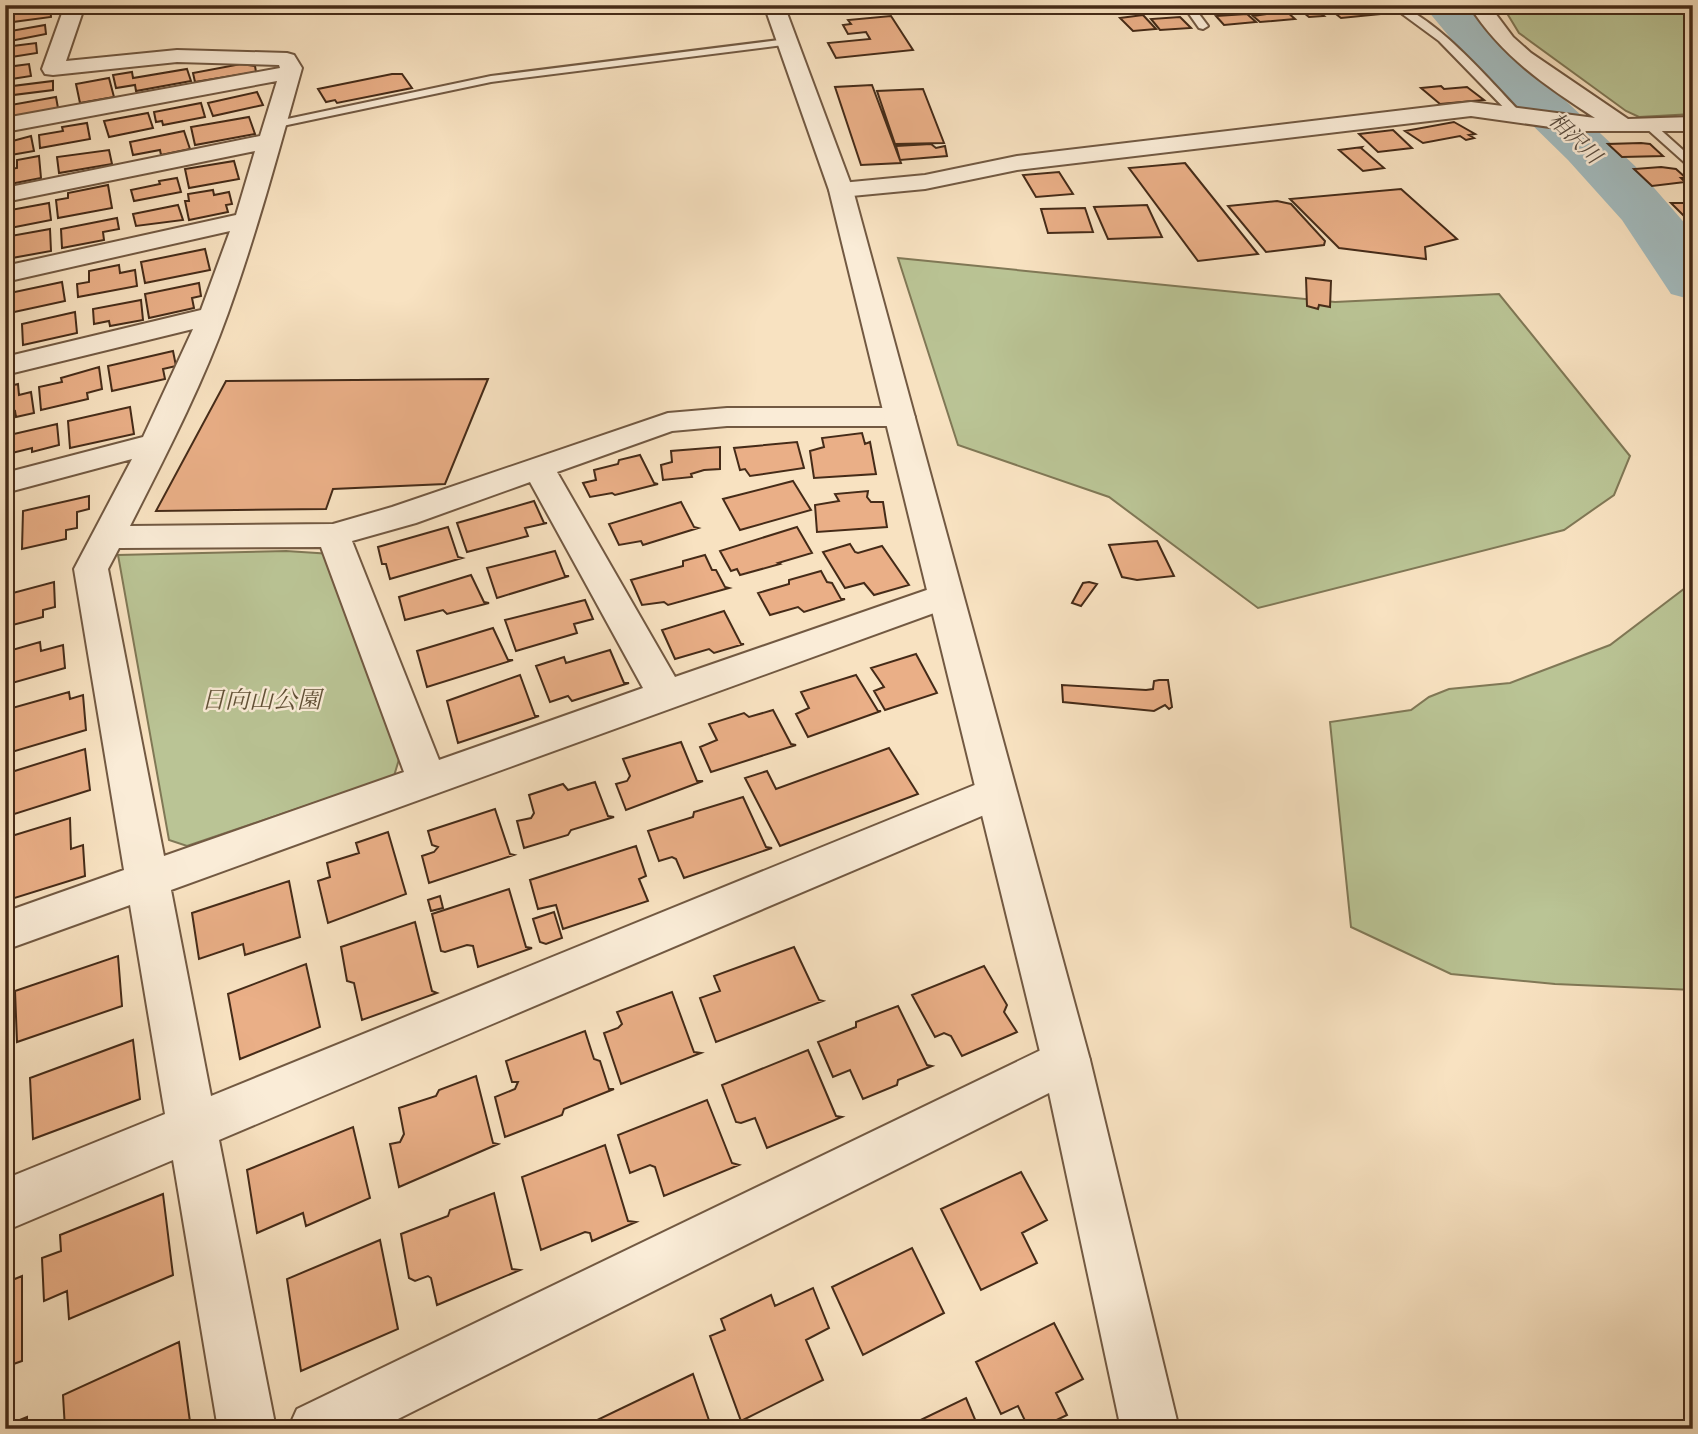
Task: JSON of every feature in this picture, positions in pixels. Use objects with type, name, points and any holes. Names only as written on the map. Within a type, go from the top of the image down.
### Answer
[{"type":"street","points":[[75,5],[53,69],[177,56],[287,59],[291,68],[247,220],[213,316],[156,443],[91,569],[247,1429]]},
{"type":"street","points":[[1479,5],[1496,33],[1521,55],[1624,126]]},
{"type":"street","points":[[784,15],[841,190],[900,417],[944,596],[1066,1060],[1150,1429]]},
{"type":"street","points":[[5,125],[289,72]]},
{"type":"street","points":[[841,190],[925,182],[1017,163],[1471,109],[1579,124],[1693,124]]},
{"type":"street","points":[[5,195],[271,133]]},
{"type":"street","points":[[5,274],[247,220]]},
{"type":"street","points":[[5,366],[213,316]]},
{"type":"street","points":[[107,537],[333,535],[404,514],[668,422],[727,417],[900,417]]},
{"type":"street","points":[[5,483],[156,443]]},
{"type":"street","points":[[538,467],[666,695]]},
{"type":"street","points":[[333,535],[428,780]]},
{"type":"street","points":[[5,931],[944,596]]},
{"type":"street","points":[[5,1205],[996,793]]},
{"type":"street","points":[[317,1429],[1066,1060]]},
{"type":"lane","points":[[1164,9],[1231,5]]},
{"type":"lane","points":[[1395,5],[1443,39],[1522,115]]},
{"type":"lane","points":[[1190,8],[1203,26]]},
{"type":"lane","points":[[271,133],[491,79],[784,15]]},
{"type":"lane","points":[[1650,126],[1693,166]]},
{"type":"green space","points":[[1502,5],[1693,5],[1693,114],[1639,117],[1626,111],[1519,33]]},
{"type":"green space","points":[[898,258],[1335,302],[1499,294],[1630,456],[1614,495],[1564,530],[1258,608],[1109,497],[958,445]]},
{"type":"green space","name":"日向山公園","points":[[286,551],[332,554],[400,756],[394,776],[187,846],[169,840],[118,555]]},
{"type":"green space","points":[[1693,582],[1693,990],[1555,984],[1451,974],[1351,927],[1330,722],[1411,710],[1429,697],[1449,689],[1510,683],[1610,645]]},
{"type":"building","points":[[1108,5],[1143,6],[1124,10],[1110,8]]},
{"type":"building","points":[[1282,5],[1310,5],[1324,16],[1294,14]]},
{"type":"building","points":[[1381,5],[1391,13],[1341,18],[1327,7]]},
{"type":"building","points":[[50,6],[51,17],[5,23],[5,12]]},
{"type":"building","points":[[1286,11],[1295,19],[1260,22],[1253,16]]},
{"type":"building","points":[[1247,14],[1256,22],[1224,25],[1216,16]]},
{"type":"building","points":[[1143,15],[1156,29],[1133,31],[1120,18]]},
{"type":"building","points":[[891,16],[913,50],[836,58],[828,43],[870,39],[866,32],[848,34],[843,25],[851,24],[848,20]]},
{"type":"building","points":[[1180,17],[1191,28],[1160,30],[1151,19]]},
{"type":"building","points":[[45,25],[46,34],[5,42],[5,32]]},
{"type":"building","points":[[36,43],[37,53],[5,58],[5,47]]},
{"type":"building","points":[[29,64],[31,76],[5,80],[5,65]]},
{"type":"building","points":[[241,64],[255,66],[256,72],[195,82],[193,73]]},
{"type":"building","points":[[187,69],[191,81],[136,91],[135,85],[116,88],[113,75],[132,72],[133,78]]},
{"type":"building","points":[[402,74],[412,88],[337,103],[335,100],[326,102],[318,89]]},
{"type":"building","points":[[109,78],[114,97],[80,103],[76,84]]},
{"type":"building","points":[[53,81],[53,90],[5,96],[5,87]]},
{"type":"building","points":[[872,85],[901,163],[861,165],[835,87]]},
{"type":"building","points":[[1441,86],[1444,89],[1467,87],[1484,100],[1440,104],[1421,88]]},
{"type":"building","points":[[923,89],[944,143],[895,144],[877,91]]},
{"type":"building","points":[[257,92],[263,105],[213,116],[208,103]]},
{"type":"building","points":[[56,97],[58,108],[5,118],[5,106]]},
{"type":"building","points":[[201,103],[205,117],[163,125],[162,121],[156,122],[154,112]]},
{"type":"building","points":[[148,113],[153,128],[109,137],[104,121]]},
{"type":"building","points":[[249,117],[255,134],[195,145],[191,127]]},
{"type":"building","points":[[1454,122],[1475,134],[1469,135],[1474,138],[1466,140],[1460,136],[1423,143],[1405,131]]},
{"type":"building","points":[[87,123],[90,139],[40,148],[39,135],[63,131],[62,127]]},
{"type":"building","points":[[1393,130],[1412,148],[1378,152],[1359,134]]},
{"type":"building","points":[[184,131],[190,149],[161,155],[160,150],[133,155],[130,142]]},
{"type":"building","points":[[31,136],[34,151],[5,156],[5,143]]},
{"type":"building","points":[[931,144],[936,148],[945,146],[947,156],[900,160],[896,146]]},
{"type":"building","points":[[1608,144],[1650,144],[1663,156],[1622,157]]},
{"type":"building","points":[[1362,147],[1384,168],[1363,171],[1339,150]]},
{"type":"building","points":[[109,150],[112,164],[59,173],[57,157]]},
{"type":"building","points":[[39,156],[41,178],[5,185],[5,170],[17,168],[17,160]]},
{"type":"building","points":[[234,161],[239,179],[189,188],[185,169]]},
{"type":"building","points":[[1185,163],[1258,254],[1198,261],[1129,168]]},
{"type":"building","points":[[1634,169],[1676,169],[1686,178],[1681,178],[1685,182],[1652,186]]},
{"type":"building","points":[[1059,172],[1073,194],[1036,197],[1023,175]]},
{"type":"building","points":[[177,178],[181,192],[134,201],[131,190]]},
{"type":"building","points":[[108,185],[112,208],[58,218],[56,200],[68,198],[68,193]]},
{"type":"building","points":[[1401,189],[1457,239],[1425,247],[1426,259],[1339,248],[1290,199]]},
{"type":"building","points":[[213,190],[214,195],[229,192],[232,204],[226,205],[228,212],[189,220],[185,201],[189,201],[188,194]]},
{"type":"building","points":[[1277,201],[1291,204],[1325,241],[1324,245],[1266,252],[1228,206]]},
{"type":"building","points":[[49,203],[51,220],[5,229],[5,211]]},
{"type":"building","points":[[1671,203],[1693,203],[1693,220],[1688,220]]},
{"type":"building","points":[[178,205],[183,220],[136,226],[133,214]]},
{"type":"building","points":[[1147,205],[1162,237],[1108,239],[1094,207]]},
{"type":"building","points":[[1085,208],[1093,232],[1048,233],[1041,209]]},
{"type":"building","points":[[117,218],[119,229],[103,232],[104,240],[62,248],[61,229]]},
{"type":"building","points":[[50,229],[51,251],[12,258],[12,247],[5,249],[5,237]]},
{"type":"building","points":[[205,249],[210,270],[145,283],[141,262]]},
{"type":"building","points":[[119,265],[120,273],[135,270],[137,286],[78,297],[77,284],[89,282],[89,271]]},
{"type":"building","points":[[1306,278],[1331,281],[1330,307],[1319,305],[1318,309],[1307,306]]},
{"type":"building","points":[[62,282],[65,301],[5,314],[5,294]]},
{"type":"building","points":[[199,283],[201,296],[192,298],[194,308],[149,318],[145,294]]},
{"type":"building","points":[[141,300],[143,320],[110,326],[109,321],[94,324],[93,309]]},
{"type":"building","points":[[75,312],[77,333],[23,345],[22,324]]},
{"type":"building","points":[[173,351],[176,366],[163,369],[165,379],[112,391],[108,366]]},
{"type":"building","points":[[99,367],[102,389],[87,393],[88,399],[41,410],[39,387],[62,382],[61,378]]},
{"type":"building","points":[[488,379],[445,484],[333,489],[326,509],[156,511],[226,381]]},
{"type":"building","points":[[18,384],[19,395],[31,392],[34,413],[16,417],[15,411],[5,414],[5,387]]},
{"type":"building","points":[[130,407],[134,434],[70,448],[68,421]]},
{"type":"building","points":[[57,424],[59,445],[32,452],[32,448],[12,453],[12,448],[5,450],[5,436]]},
{"type":"building","points":[[862,433],[865,444],[870,442],[876,474],[814,478],[810,451],[824,447],[822,438]]},
{"type":"building","points":[[797,442],[804,468],[750,476],[745,469],[740,470],[734,448]]},
{"type":"building","points":[[720,447],[720,469],[704,470],[691,474],[692,477],[663,480],[661,465],[672,462],[671,451]]},
{"type":"building","points":[[640,455],[654,483],[658,484],[615,495],[612,493],[590,497],[583,483],[596,480],[594,470]]},
{"type":"building","points":[[793,481],[811,510],[740,530],[723,499]]},
{"type":"building","points":[[868,491],[867,497],[871,502],[883,502],[887,527],[817,532],[815,505],[839,501],[835,494]]},
{"type":"building","points":[[89,496],[89,509],[77,512],[77,528],[66,530],[66,539],[22,549],[23,511]]},
{"type":"building","points":[[534,501],[544,523],[547,523],[525,528],[528,536],[467,552],[457,523]]},
{"type":"building","points":[[681,502],[694,527],[698,528],[643,545],[641,541],[619,545],[609,524]]},
{"type":"building","points":[[11,520],[14,566],[5,569],[5,521]]},
{"type":"building","points":[[448,527],[458,557],[462,558],[390,579],[386,564],[382,564],[378,547]]},
{"type":"building","points":[[797,527],[812,553],[778,563],[780,564],[740,575],[737,569],[731,571],[720,551]]},
{"type":"building","points":[[1157,541],[1174,576],[1137,580],[1122,577],[1109,545]]},
{"type":"building","points":[[850,544],[858,553],[882,546],[909,585],[874,595],[864,583],[845,588],[823,552]]},
{"type":"building","points":[[555,551],[565,576],[569,576],[497,598],[487,568]]},
{"type":"building","points":[[705,555],[712,570],[716,570],[725,587],[729,588],[668,605],[664,602],[642,605],[631,580],[683,566],[683,561]]},
{"type":"building","points":[[821,571],[841,599],[845,599],[804,612],[798,607],[770,615],[758,593]]},
{"type":"building","points":[[471,575],[484,602],[489,603],[447,614],[443,610],[405,620],[399,597]]},
{"type":"building","points":[[54,582],[55,607],[43,610],[43,617],[5,627],[5,592],[13,590],[13,593]]},
{"type":"building","points":[[1083,583],[1097,584],[1081,606],[1072,603]]},
{"type":"building","points":[[585,600],[593,619],[574,624],[577,633],[516,651],[505,620]]},
{"type":"building","points":[[724,611],[741,644],[744,644],[714,653],[709,649],[675,659],[662,630]]},
{"type":"building","points":[[493,628],[508,660],[513,660],[427,687],[417,651]]},
{"type":"building","points":[[40,642],[41,651],[63,645],[65,668],[5,685],[5,652]]},
{"type":"building","points":[[610,650],[624,683],[629,683],[572,701],[568,696],[550,702],[536,666],[564,657],[566,663]]},
{"type":"building","points":[[916,654],[937,693],[885,710],[874,691],[884,687],[871,668]]},
{"type":"building","points":[[520,675],[535,716],[539,716],[458,743],[447,701]]},
{"type":"building","points":[[856,675],[878,711],[881,711],[808,737],[796,714],[809,708],[801,692]]},
{"type":"building","points":[[1168,680],[1172,707],[1169,709],[1165,705],[1154,711],[1063,702],[1062,685],[1146,690],[1153,689],[1154,681]]},
{"type":"building","points":[[69,692],[70,699],[83,695],[86,730],[5,754],[5,710]]},
{"type":"building","points":[[773,710],[791,744],[796,745],[711,772],[700,747],[717,740],[709,724],[744,713],[749,717]]},
{"type":"building","points":[[681,742],[697,781],[703,781],[626,810],[616,784],[627,781],[630,776],[623,759]]},
{"type":"building","points":[[889,748],[918,794],[780,846],[745,778],[767,771],[776,789]]},
{"type":"building","points":[[85,749],[90,790],[5,817],[5,774]]},
{"type":"building","points":[[595,782],[608,816],[614,817],[524,848],[517,821],[531,818],[534,813],[529,795],[563,784],[568,790]]},
{"type":"building","points":[[743,797],[766,847],[772,848],[684,878],[676,859],[672,857],[659,861],[648,831],[693,817],[694,812]]},
{"type":"building","points":[[495,809],[510,854],[514,855],[429,883],[422,856],[434,852],[438,847],[432,845],[428,831]]},
{"type":"building","points":[[70,818],[71,849],[83,845],[85,876],[5,901],[5,838]]},
{"type":"building","points":[[388,832],[406,894],[328,923],[318,881],[330,877],[327,863],[359,853],[356,843]]},
{"type":"building","points":[[636,846],[646,876],[639,879],[648,901],[563,929],[556,905],[538,909],[530,880]]},
{"type":"building","points":[[289,881],[300,937],[245,955],[243,944],[199,959],[192,913]]},
{"type":"building","points":[[509,889],[526,947],[532,948],[478,967],[473,946],[441,951],[432,914]]},
{"type":"building","points":[[440,896],[443,908],[431,911],[428,900]]},
{"type":"building","points":[[554,912],[562,938],[546,944],[540,942],[533,919]]},
{"type":"building","points":[[415,922],[432,991],[437,993],[362,1020],[354,983],[347,981],[341,947]]},
{"type":"building","points":[[794,947],[819,1000],[823,1001],[716,1042],[700,998],[720,991],[714,976]]},
{"type":"building","points":[[118,956],[122,1006],[17,1042],[15,991]]},
{"type":"building","points":[[306,964],[320,1027],[240,1059],[228,994]]},
{"type":"building","points":[[984,966],[1007,1005],[1004,1012],[1017,1032],[962,1056],[951,1036],[944,1033],[935,1037],[912,995]]},
{"type":"building","points":[[672,992],[694,1052],[701,1053],[621,1084],[604,1033],[622,1024],[617,1012]]},
{"type":"building","points":[[898,1006],[927,1065],[932,1066],[863,1099],[850,1070],[833,1077],[818,1042],[856,1027],[856,1022]]},
{"type":"building","points":[[585,1031],[594,1059],[600,1061],[609,1089],[614,1089],[564,1109],[562,1115],[505,1137],[495,1097],[515,1089],[518,1082],[512,1082],[506,1061]]},
{"type":"building","points":[[133,1040],[140,1099],[33,1139],[30,1078]]},
{"type":"building","points":[[808,1050],[836,1116],[842,1117],[767,1148],[755,1118],[736,1122],[722,1085]]},
{"type":"building","points":[[476,1076],[493,1143],[498,1144],[399,1187],[390,1144],[400,1142],[404,1134],[399,1108],[436,1096],[439,1090]]},
{"type":"building","points":[[707,1100],[732,1163],[739,1165],[664,1196],[655,1167],[650,1165],[630,1173],[618,1135]]},
{"type":"building","points":[[353,1127],[370,1198],[306,1226],[303,1213],[257,1233],[247,1170]]},
{"type":"building","points":[[605,1145],[628,1221],[636,1222],[592,1241],[590,1233],[585,1232],[541,1250],[522,1177]]},
{"type":"building","points":[[1021,1172],[1047,1220],[1022,1233],[1037,1263],[981,1290],[941,1209]]},
{"type":"building","points":[[494,1193],[512,1269],[520,1270],[437,1305],[431,1278],[428,1276],[415,1281],[409,1278],[401,1234],[448,1216],[450,1210]]},
{"type":"building","points":[[163,1194],[173,1275],[69,1319],[67,1291],[44,1301],[42,1258],[61,1251],[60,1235]]},
{"type":"building","points":[[380,1240],[398,1329],[301,1371],[287,1279]]},
{"type":"building","points":[[912,1248],[944,1313],[863,1355],[832,1287]]},
{"type":"building","points":[[22,1276],[22,1361],[5,1367],[5,1283]]},
{"type":"building","points":[[813,1288],[829,1328],[806,1340],[823,1380],[741,1421],[710,1336],[725,1330],[721,1319],[771,1295],[775,1306]]},
{"type":"building","points":[[1054,1323],[1083,1379],[1056,1393],[1067,1415],[1038,1429],[1029,1429],[1018,1406],[1001,1414],[976,1362]]},
{"type":"building","points":[[179,1342],[191,1429],[65,1429],[63,1395]]},
{"type":"building","points":[[693,1374],[712,1429],[597,1429],[595,1421]]},
{"type":"building","points":[[966,1398],[979,1429],[902,1429]]},
{"type":"building","points":[[27,1417],[27,1429],[5,1429],[5,1426]]},
{"type":"waterway","name":"相沢川","points":[[1446,5],[1500,65],[1616,178],[1667,240],[1693,281]]}]
